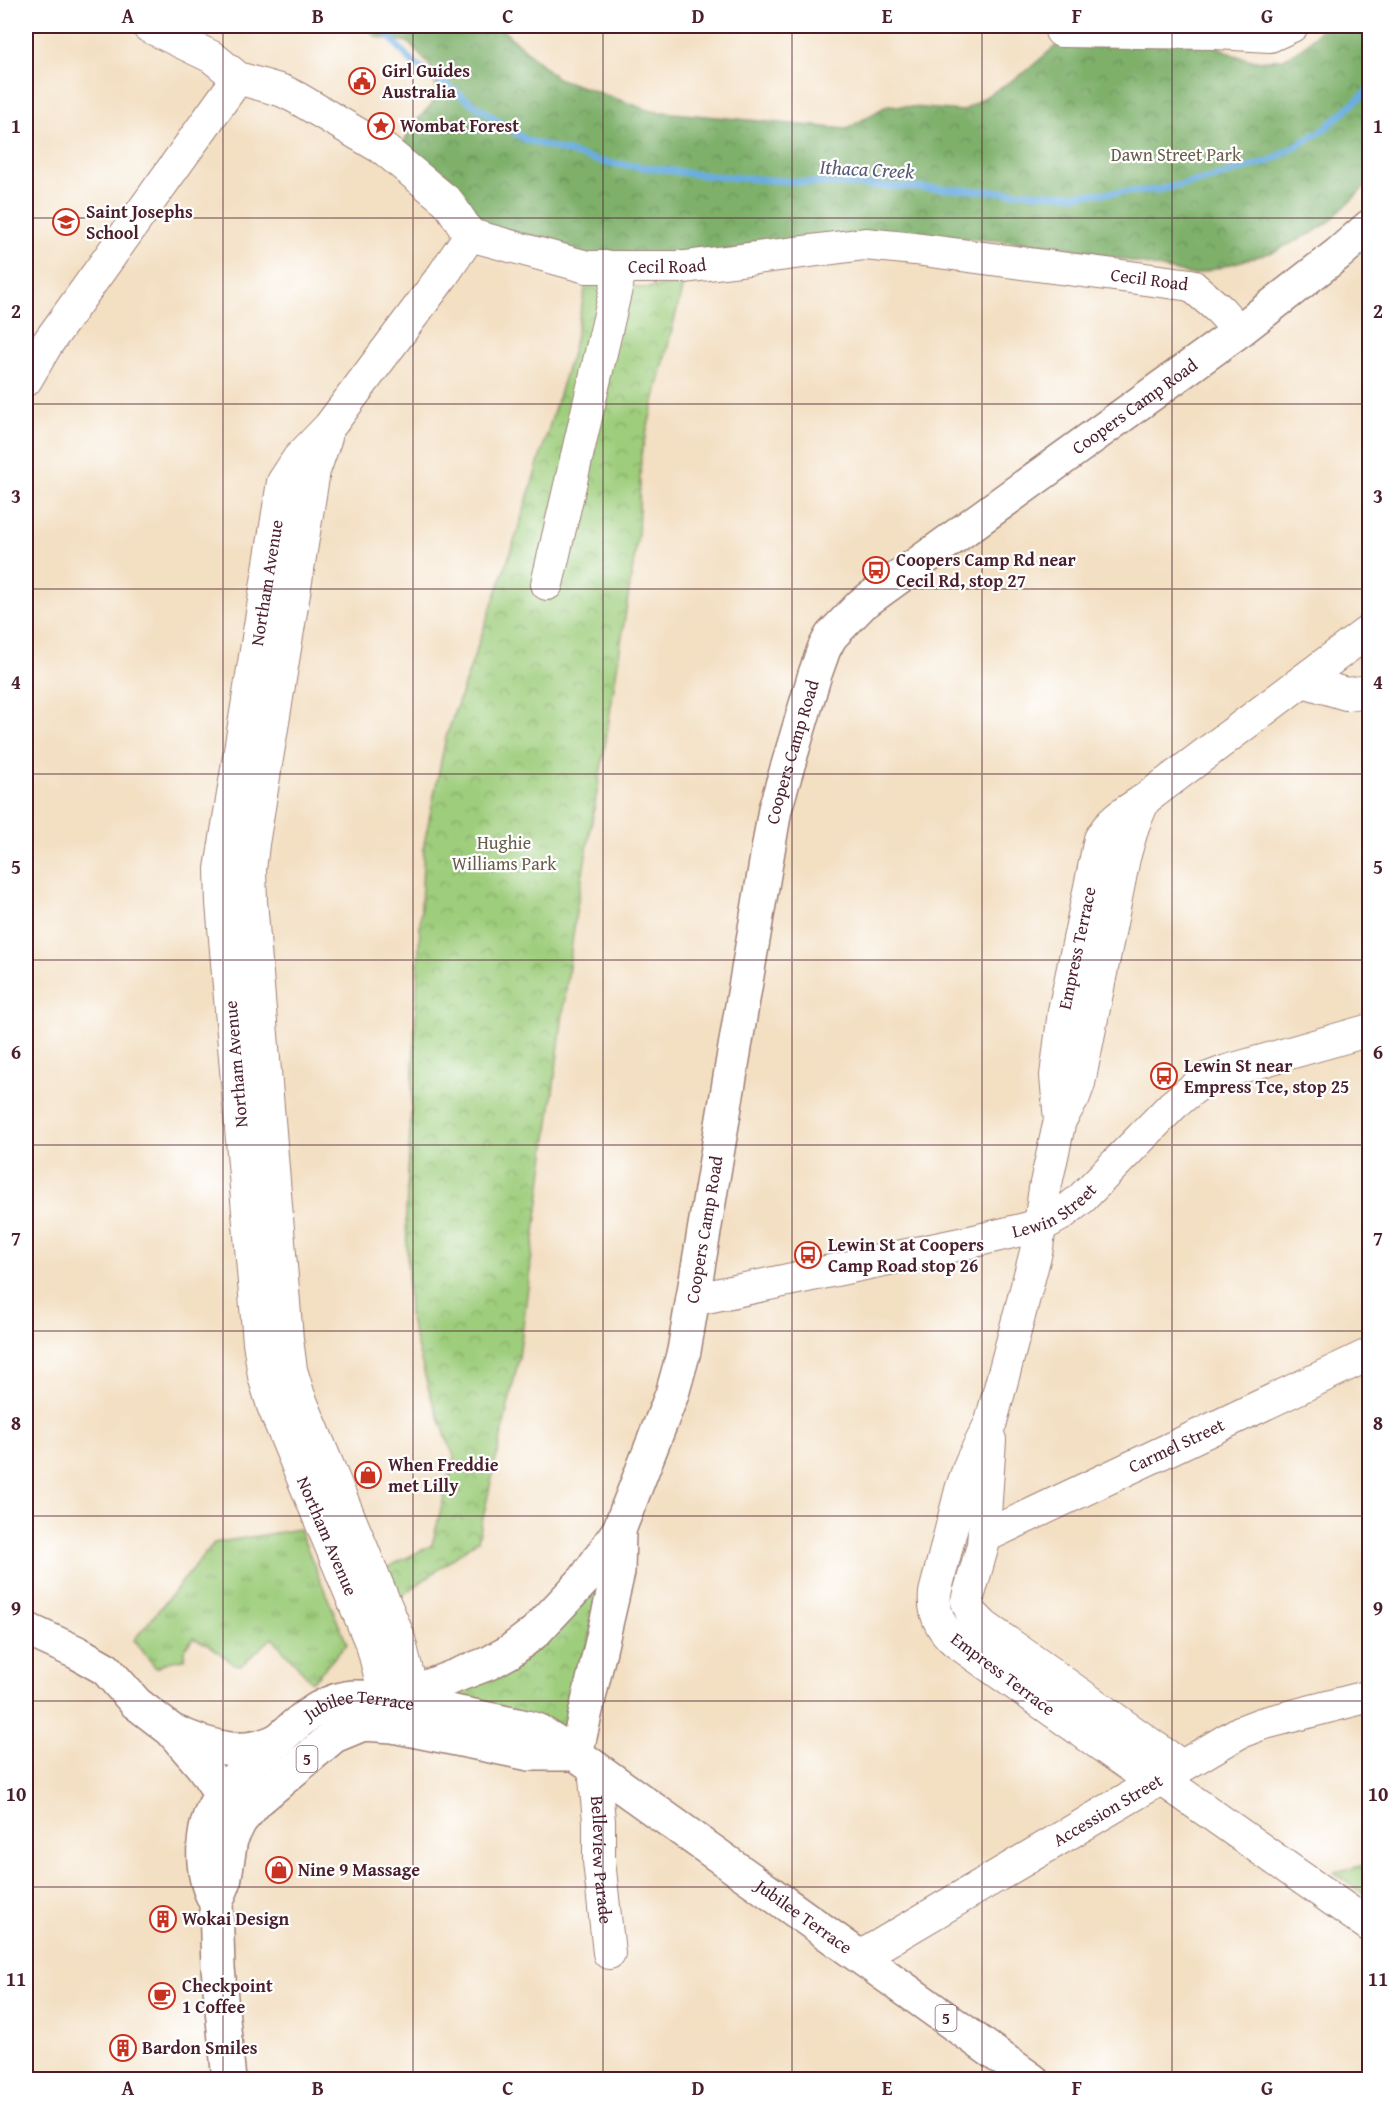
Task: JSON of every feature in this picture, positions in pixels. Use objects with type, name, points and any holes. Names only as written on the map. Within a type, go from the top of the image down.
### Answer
[{"type":"main road","name":"Coopers Camp Road","points":[[399,1708],[424,1688],[489,1663],[509,1652],[535,1632],[585,1579],[619,1530],[679,1372],[775,809],[815,674],[831,636],[862,604],[1239,331],[1338,254],[1370,226]]},
{"type":"main road","name":"Coopers Camp Road","points":[[585,1760],[618,1572],[619,1530]]},
{"type":"main road","points":[[26,1629],[100,1665],[136,1702],[171,1730],[203,1767],[227,1815]]},
{"type":"main road","name":"Jubilee Terrace","points":[[227,1815],[281,1737],[303,1719],[334,1701],[351,1697],[399,1708],[530,1754],[585,1760],[1032,2079]]},
{"type":"main road","points":[[136,1702],[169,1761],[198,1797],[227,1815]]},
{"type":"main road","name":"Jubilee Terrace","points":[[227,1815],[257,1802],[334,1737],[399,1708]]},
{"type":"main road","points":[[171,1730],[211,1746],[236,1750],[265,1745],[281,1737]]},
{"type":"main road","name":"5","points":[[227,1815],[231,1839],[224,1883],[216,1903],[218,1968],[229,2079]]},
{"type":"street","points":[[148,26],[212,57],[238,78],[283,91],[297,98],[385,150],[448,202],[470,235]]},
{"type":"street","points":[[1061,31],[1216,29],[1270,36],[1292,26]]},
{"type":"street","points":[[26,380],[47,344],[238,78]]},
{"type":"street","name":"Cecil Road","points":[[470,235],[587,267],[685,267],[865,244],[915,249],[1191,285],[1220,310],[1239,331]]},
{"type":"street","name":"Northam Avenue","points":[[399,1708],[381,1679],[373,1648],[273,1406],[264,1376],[258,1330],[221,883],[225,839],[283,482],[298,459],[329,427],[470,235]]},
{"type":"street","points":[[547,584],[621,267]]},
{"type":"street","name":"Empress Terrace","points":[[1370,630],[1110,824],[1098,846],[1068,988],[1058,1055],[1056,1076],[1060,1119],[1035,1256],[991,1422],[984,1537],[967,1601],[968,1608],[977,1621],[1164,1775],[1370,1926]]},
{"type":"street","points":[[1303,681],[1346,694],[1370,690]]},
{"type":"street","name":"Lewin Street","points":[[692,1300],[947,1247],[1040,1224],[1062,1214],[1081,1199],[1173,1105],[1206,1079],[1370,1030]]},
{"type":"street","name":"Carmel Street","points":[[984,1537],[1370,1354]]},
{"type":"street","name":"Empress Terrace","points":[[991,1422],[971,1462],[961,1490],[935,1593],[934,1609],[937,1616],[947,1633],[956,1642],[1164,1775]]},
{"type":"street","name":"Accession Street","points":[[860,1957],[1164,1775],[1246,1729],[1370,1696]]},
{"type":"street","name":"Belleview Parade","points":[[585,1760],[599,1821],[599,1861],[609,1953]]},
{"type":"green space","name":"Dawn Street Park","points":[[363,26],[498,26],[557,78],[651,111],[847,129],[888,105],[963,111],[1024,73],[1065,38],[1208,41],[1231,54],[1255,61],[1284,59],[1304,47],[1324,26],[1369,26],[1369,183],[1328,223],[1312,233],[1273,252],[1193,275],[1059,245],[891,233],[686,258],[591,258],[477,230],[401,149],[412,126],[438,97],[431,67],[408,42],[377,37]]},
{"type":"green space","name":"Hughie Williams Park","points":[[587,279],[640,288],[683,285],[641,454],[638,534],[576,912],[519,1357],[478,1540],[398,1599],[386,1568],[432,1545],[454,1457],[430,1394],[409,1316],[406,1214],[424,844],[446,737],[515,539],[573,349]]},
{"type":"green space","points":[[299,1529],[347,1644],[312,1682],[272,1638],[241,1665],[234,1664],[212,1647],[193,1638],[184,1650],[185,1659],[167,1662],[156,1668],[134,1640],[214,1543]]},
{"type":"green space","points":[[602,1586],[570,1724],[564,1729],[453,1695],[454,1692],[580,1606]]},
{"type":"green space","points":[[1369,1864],[1369,1898],[1334,1872]]},
{"type":"waterway","name":"Ithaca Creek","points":[[380,26],[411,61],[526,140],[603,162],[711,176],[817,183],[1073,195],[1158,190],[1216,177],[1270,161],[1323,130],[1370,89]]},
{"type":"place","name":"Girl Guides Australia","points":[[362,81]]},
{"type":"place","name":"Wombat Forest","points":[[381,126]]},
{"type":"place","name":"Saint Josephs School","points":[[66,222]]},
{"type":"place","name":"Coopers Camp Rd near Cecil Rd, stop 27","points":[[876,570]]},
{"type":"place","name":"Lewin St near Empress Tce, stop 25","points":[[1164,1076]]},
{"type":"place","name":"Lewin St at Coopers Camp Road stop 26","points":[[808,1255]]},
{"type":"place","name":"When Freddie met Lilly","points":[[368,1475]]},
{"type":"place","name":"Nine 9 Massage","points":[[279,1870]]},
{"type":"place","name":"Wokai Design","points":[[163,1919]]},
{"type":"place","name":"Checkpoint 1 Coffee","points":[[162,1996]]},
{"type":"place","name":"Bardon Smiles","points":[[123,2048]]}]
